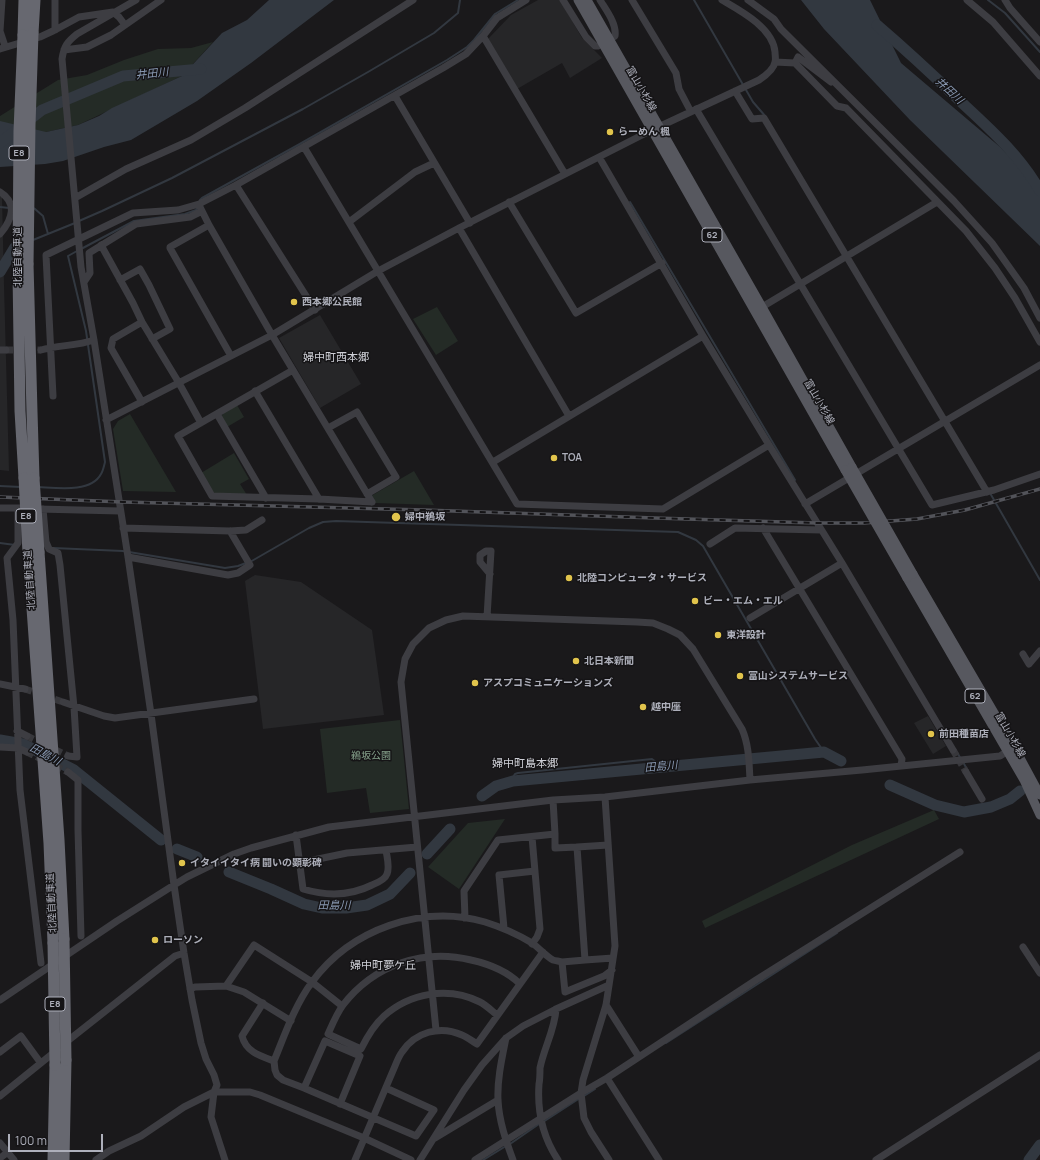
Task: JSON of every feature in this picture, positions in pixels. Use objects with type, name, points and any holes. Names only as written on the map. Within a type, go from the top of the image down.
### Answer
[{"type":"highway","name":"北陸自動車道","points":[[24,0],[28,34],[30,133],[28,264],[32,412],[29,478]]},
{"type":"highway","name":"北陸自動車道","points":[[35,0],[28,34],[19,131],[18,272],[20,411],[29,478],[54,944],[55,1065],[53,1158]]},
{"type":"highway","name":"北陸自動車道","points":[[33,553],[59,840],[64,939],[66,1060],[64,1160]]},
{"type":"main road","name":"富山小杉線","points":[[578,0],[606,41],[910,576],[1011,750],[1040,795]]},
{"type":"main road","name":"富山小杉線","points":[[587,0],[606,41]]},
{"type":"main road","name":"富山小杉線","points":[[656,128],[762,307],[849,468]]},
{"type":"main road","name":"富山小杉線","points":[[1011,750],[1040,815]]},
{"type":"street","points":[[2,0],[0,31],[2,48],[40,37],[79,17],[113,12],[126,25]]},
{"type":"street","points":[[55,0],[55,30]]},
{"type":"street","points":[[136,0],[113,12],[69,40],[64,50],[62,59],[78,239],[84,282],[128,557],[184,953],[201,1043],[217,1085],[214,1092],[211,1117],[225,1160]]},
{"type":"street","points":[[64,50],[87,47],[111,35],[161,0]]},
{"type":"street","points":[[74,195],[126,169],[191,140],[246,108],[413,0]]},
{"type":"street","points":[[53,396],[46,255],[133,213],[178,210],[199,204],[236,186],[466,54],[497,18],[526,0]]},
{"type":"street","points":[[563,0],[586,37],[595,46],[598,46],[615,36],[616,32],[613,23],[600,0]]},
{"type":"street","points":[[632,0],[676,73],[679,89],[800,284],[932,505],[987,492],[1040,474]]},
{"type":"street","points":[[106,420],[272,335],[378,271],[509,202],[656,128],[759,80],[767,74],[775,62],[774,45],[769,34],[736,8],[722,0]]},
{"type":"street","points":[[748,0],[774,19],[781,29],[954,200],[992,243],[1024,288],[1040,318]]},
{"type":"street","points":[[967,0],[993,22],[1040,76]]},
{"type":"street","points":[[1005,0],[1010,8],[1039,40]]},
{"type":"street","points":[[483,36],[565,174]]},
{"type":"street","points":[[795,63],[798,57],[830,82],[840,86]]},
{"type":"street","points":[[775,62],[795,63],[836,106],[846,108],[966,231],[995,268],[1015,298],[1040,342]]},
{"type":"street","points":[[735,91],[752,119],[764,118],[987,492]]},
{"type":"street","points":[[395,96],[470,223]]},
{"type":"street","points":[[304,147],[517,504],[664,509],[769,445]]},
{"type":"street","points":[[599,157],[769,445],[842,563],[954,750]]},
{"type":"street","points":[[349,222],[415,172],[434,163]]},
{"type":"street","points":[[236,186],[315,310]]},
{"type":"street","points":[[0,192],[7,196],[11,205],[11,217],[0,234]]},
{"type":"street","points":[[509,202],[576,313],[662,263]]},
{"type":"street","points":[[762,307],[937,202]]},
{"type":"street","points":[[199,204],[209,225],[272,335],[328,428],[372,502],[212,496],[178,436],[293,370]]},
{"type":"street","points":[[84,282],[90,273],[89,253],[101,245],[136,224],[190,217],[202,211]]},
{"type":"street","points":[[209,225],[170,248],[231,356]]},
{"type":"street","points":[[460,228],[569,416]]},
{"type":"street","points":[[101,245],[142,322],[179,382],[201,423]]},
{"type":"street","points":[[120,280],[140,269],[149,285],[170,329],[152,339]]},
{"type":"street","points":[[142,322],[113,339],[111,348],[142,402]]},
{"type":"street","points":[[492,462],[704,336]]},
{"type":"street","points":[[41,350],[94,340]]},
{"type":"street","points":[[805,504],[1040,365]]},
{"type":"street","points":[[255,391],[319,499]]},
{"type":"street","points":[[328,428],[357,412],[396,477],[367,494]]},
{"type":"street","points":[[217,414],[266,498]]},
{"type":"street","points":[[0,508],[120,511]]},
{"type":"street","points":[[18,508],[18,543],[7,558],[13,620],[20,790],[41,963]]},
{"type":"street","points":[[43,509],[46,542],[49,549],[58,553],[60,565],[74,707],[77,757],[68,756]]},
{"type":"street","points":[[123,528],[230,531],[246,530],[262,520]]},
{"type":"street","points":[[710,544],[735,528],[821,530]]},
{"type":"street","points":[[763,528],[902,759],[901,766]]},
{"type":"street","points":[[128,557],[228,575],[238,573],[250,565],[230,531]]},
{"type":"street","points":[[750,618],[842,563]]},
{"type":"street","points":[[487,617],[490,574]]},
{"type":"street","points":[[436,1030],[401,682],[405,659],[413,644],[429,628],[446,620],[463,616],[653,623],[668,629],[680,635],[693,649],[742,729],[746,739],[750,780]]},
{"type":"street","points":[[1023,654],[1029,664],[1040,651]]},
{"type":"street","points":[[0,684],[25,689]]},
{"type":"street","points":[[63,702],[74,707],[115,718],[254,699]]},
{"type":"street","points":[[17,731],[27,736]]},
{"type":"street","points":[[0,748],[18,748],[27,752]]},
{"type":"street","points":[[0,1000],[117,920],[174,885],[234,854],[296,835],[329,827],[554,800],[605,797],[750,780],[1000,756],[1011,750]]},
{"type":"street","points":[[68,772],[78,780],[81,936]]},
{"type":"street","points":[[966,772],[982,799]]},
{"type":"street","points":[[605,797],[615,946],[606,1005],[583,1080],[581,1093],[584,1118],[609,1160]]},
{"type":"street","points":[[554,800],[555,848],[608,845]]},
{"type":"street","points":[[465,918],[464,891],[498,840],[555,834]]},
{"type":"street","points":[[296,835],[303,889],[315,893],[338,894],[353,892],[378,882],[386,876],[388,869],[386,850]]},
{"type":"street","points":[[532,836],[540,928],[537,937],[532,944]]},
{"type":"street","points":[[300,863],[347,853],[417,847]]},
{"type":"street","points":[[577,847],[585,960]]},
{"type":"street","points":[[475,1160],[607,1078],[756,980],[960,852]]},
{"type":"street","points":[[504,928],[499,875],[535,871]]},
{"type":"street","points":[[386,1088],[434,1110],[416,1136],[283,1080],[277,1075],[275,1070],[274,1061],[291,1020],[312,982],[337,955],[351,944],[369,934],[394,924],[416,919],[447,917],[465,918],[504,928],[532,944],[553,960],[562,962],[614,958]]},
{"type":"street","points":[[226,986],[254,945],[312,982],[342,1006]]},
{"type":"street","points":[[1023,947],[1040,973]]},
{"type":"street","points":[[355,1160],[402,1052],[412,1040],[425,1033],[436,1030],[444,1030],[463,1035],[477,1044],[543,952]]},
{"type":"street","points":[[0,1096],[40,1062],[175,956],[184,953]]},
{"type":"street","points":[[497,1015],[480,1002],[463,996],[433,994],[409,1000],[394,1008],[383,1017],[368,1035],[361,1049],[328,1034],[342,1006],[367,980],[393,965],[410,959],[429,956],[460,957],[478,961],[505,973],[520,984]]},
{"type":"street","points":[[562,962],[565,992],[570,1002]]},
{"type":"street","points":[[565,992],[604,976],[612,970]]},
{"type":"street","points":[[420,1160],[464,1090],[482,1065],[506,1038],[523,1026],[556,1009],[609,985]]},
{"type":"street","points":[[190,989],[195,987],[226,986],[244,992],[291,1020]]},
{"type":"street","points":[[263,1003],[242,1036],[243,1043],[255,1054],[274,1061]]},
{"type":"street","points":[[606,1005],[639,1056]]},
{"type":"street","points":[[556,1009],[556,1018],[540,1068],[538,1098],[540,1119],[544,1132],[558,1160]]},
{"type":"street","points":[[0,1052],[21,1036],[40,1062]]},
{"type":"street","points":[[506,1038],[500,1068],[498,1100],[501,1123],[513,1160]]},
{"type":"street","points":[[304,1088],[325,1041],[360,1056],[340,1104]]},
{"type":"street","points":[[876,1160],[1040,1055]]},
{"type":"street","points":[[607,1078],[659,1160]]},
{"type":"street","points":[[96,1160],[109,1151],[141,1136],[184,1107],[214,1092],[250,1092],[260,1095],[364,1138],[411,1160]]},
{"type":"street","points":[[433,1139],[498,1100]]},
{"type":"street","points":[[0,1143],[14,1160]]},
{"type":"street","points":[[0,1158],[8,1152]]},
{"type":"shaded area","points":[[269,0],[334,0],[251,63],[197,101],[131,140],[104,147],[63,161],[45,164],[0,167],[0,121],[46,132],[78,125],[99,116],[112,108],[182,76],[222,33],[247,20]]},
{"type":"shaded area","points":[[538,0],[560,0],[582,38],[602,58],[570,78],[562,63],[517,89],[488,39],[511,15]]},
{"type":"shaded area","points":[[801,0],[870,0],[901,63],[1000,147],[1040,188],[1040,246],[910,120],[824,29]]},
{"type":"shaded area","points":[[0,197],[2,197],[9,471],[0,470]]},
{"type":"shaded area","points":[[320,315],[361,384],[320,408],[279,338]]},
{"type":"shaded area","points":[[255,575],[301,582],[372,630],[384,715],[263,729],[245,581]]},
{"type":"shaded area","name":"前田種苗店","points":[[928,716],[946,746],[933,754],[914,723]]},
{"type":"green space","points":[[213,42],[182,76],[78,125],[46,132],[0,134],[0,116],[58,80],[87,75],[124,60],[158,49],[191,48]]},
{"type":"green space","points":[[437,307],[458,341],[436,355],[413,319]]},
{"type":"green space","points":[[237,405],[244,417],[227,427],[221,418],[223,413]]},
{"type":"green space","points":[[130,414],[176,492],[123,491],[113,429],[118,421]]},
{"type":"green space","points":[[234,453],[249,479],[240,484],[247,495],[216,494],[212,491],[201,473]]},
{"type":"green space","points":[[414,471],[434,505],[375,503],[371,496]]},
{"type":"green space","name":"鵜坂公園","points":[[400,720],[409,809],[370,813],[366,788],[327,793],[320,729]]},
{"type":"green space","points":[[934,810],[939,819],[705,928],[702,921],[852,845]]},
{"type":"green space","points":[[505,819],[459,889],[428,867],[468,823]]},
{"type":"waterway","points":[[79,221],[172,178],[303,109],[368,72],[434,33],[458,13],[460,0]]},
{"type":"waterway","points":[[200,200],[447,60],[467,47],[495,14],[518,0]]},
{"type":"waterway","points":[[694,0],[753,102],[766,117]]},
{"type":"waterway","points":[[988,0],[1005,13],[1040,52]]},
{"type":"waterway","name":"井田川","points":[[877,25],[929,71],[1003,142],[1023,165],[1040,191]]},
{"type":"waterway","name":"井田川","points":[[0,143],[42,110],[123,76],[201,69]]},
{"type":"waterway","points":[[630,202],[795,480]]},
{"type":"waterway","points":[[81,249],[134,221],[185,214],[196,210],[198,206]]},
{"type":"waterway","points":[[0,207],[9,208]]},
{"type":"waterway","points":[[33,208],[43,216],[48,234]]},
{"type":"waterway","points":[[33,240],[75,223]]},
{"type":"waterway","points":[[0,272],[15,247]]},
{"type":"waterway","points":[[39,487],[73,488],[90,484],[101,474],[105,462],[86,331],[68,256],[77,251]]},
{"type":"waterway","points":[[0,486],[21,487]]},
{"type":"waterway","points":[[990,493],[1040,580]]},
{"type":"waterway","points":[[250,562],[309,528],[323,522],[336,521],[678,532],[696,540],[703,546],[824,752]]},
{"type":"waterway","points":[[0,543],[15,545]]},
{"type":"waterway","points":[[53,548],[123,551],[225,568],[246,563]]},
{"type":"waterway","name":"田島川","points":[[0,740],[23,744],[74,770],[161,840]]},
{"type":"waterway","points":[[955,749],[961,759]]},
{"type":"waterway","name":"田島川","points":[[482,796],[496,786],[513,781],[824,752],[841,761]]},
{"type":"waterway","points":[[513,781],[513,777],[518,773],[652,759],[656,762],[656,768]]},
{"type":"waterway","points":[[963,762],[968,771]]},
{"type":"waterway","name":"田島川","points":[[890,785],[935,805],[964,812],[991,807],[1010,799],[1020,791]]},
{"type":"waterway","name":"田島川","points":[[427,854],[450,829]]},
{"type":"waterway","name":"田島川","points":[[177,849],[197,857]]},
{"type":"waterway","name":"田島川","points":[[229,872],[304,904],[322,908],[346,908],[367,905],[390,894],[410,873]]},
{"type":"waterway","points":[[666,1043],[837,933]]},
{"type":"waterway","points":[[584,1096],[595,1089]]},
{"type":"waterway","points":[[543,1122],[580,1098]]},
{"type":"waterway","points":[[510,1144],[539,1124]]},
{"type":"waterway","points":[[1029,1160],[1040,1145]]},
{"type":"waterway","points":[[483,1160],[506,1146]]},
{"type":"tunnel","points":[[6,350],[41,350]]},
{"type":"tunnel","points":[[25,689],[63,702]]},
{"type":"tunnel","points":[[27,736],[68,756]]},
{"type":"tunnel","points":[[953,750],[966,772]]},
{"type":"tunnel","points":[[27,752],[68,772]]},
{"type":"railway","points":[[0,497],[816,523],[864,523],[917,519],[965,510],[1040,489]]},
{"type":"place","name":"らーめん 楓","points":[[610,132]]},
{"type":"place","name":"西本郷公民館","points":[[294,302]]},
{"type":"place","name":"TOA","points":[[554,458]]},
{"type":"place","name":"婦中鵜坂","points":[[396,517]]},
{"type":"place","name":"北陸コンピュータ・サービス","points":[[569,578]]},
{"type":"place","name":"ビー・エム・エル","points":[[695,601]]},
{"type":"place","name":"東洋設計","points":[[718,635]]},
{"type":"place","name":"北日本新聞","points":[[576,661]]},
{"type":"place","name":"富山システムサービス","points":[[740,676]]},
{"type":"place","name":"アスプコミュニケーションズ","points":[[475,683]]},
{"type":"place","name":"越中座","points":[[643,707]]},
{"type":"place","name":"前田種苗店","points":[[931,734]]},
{"type":"place","name":"イタイイタイ病 闘いの顕彰碑","points":[[182,863]]},
{"type":"place","name":"ローソン","points":[[155,940]]},
{"type":"district","name":"婦中町西本郷","points":[[336,358]]},
{"type":"district","name":"婦中町島本郷","points":[[525,764]]},
{"type":"district","name":"婦中町夢ケ丘","points":[[383,966]]}]
